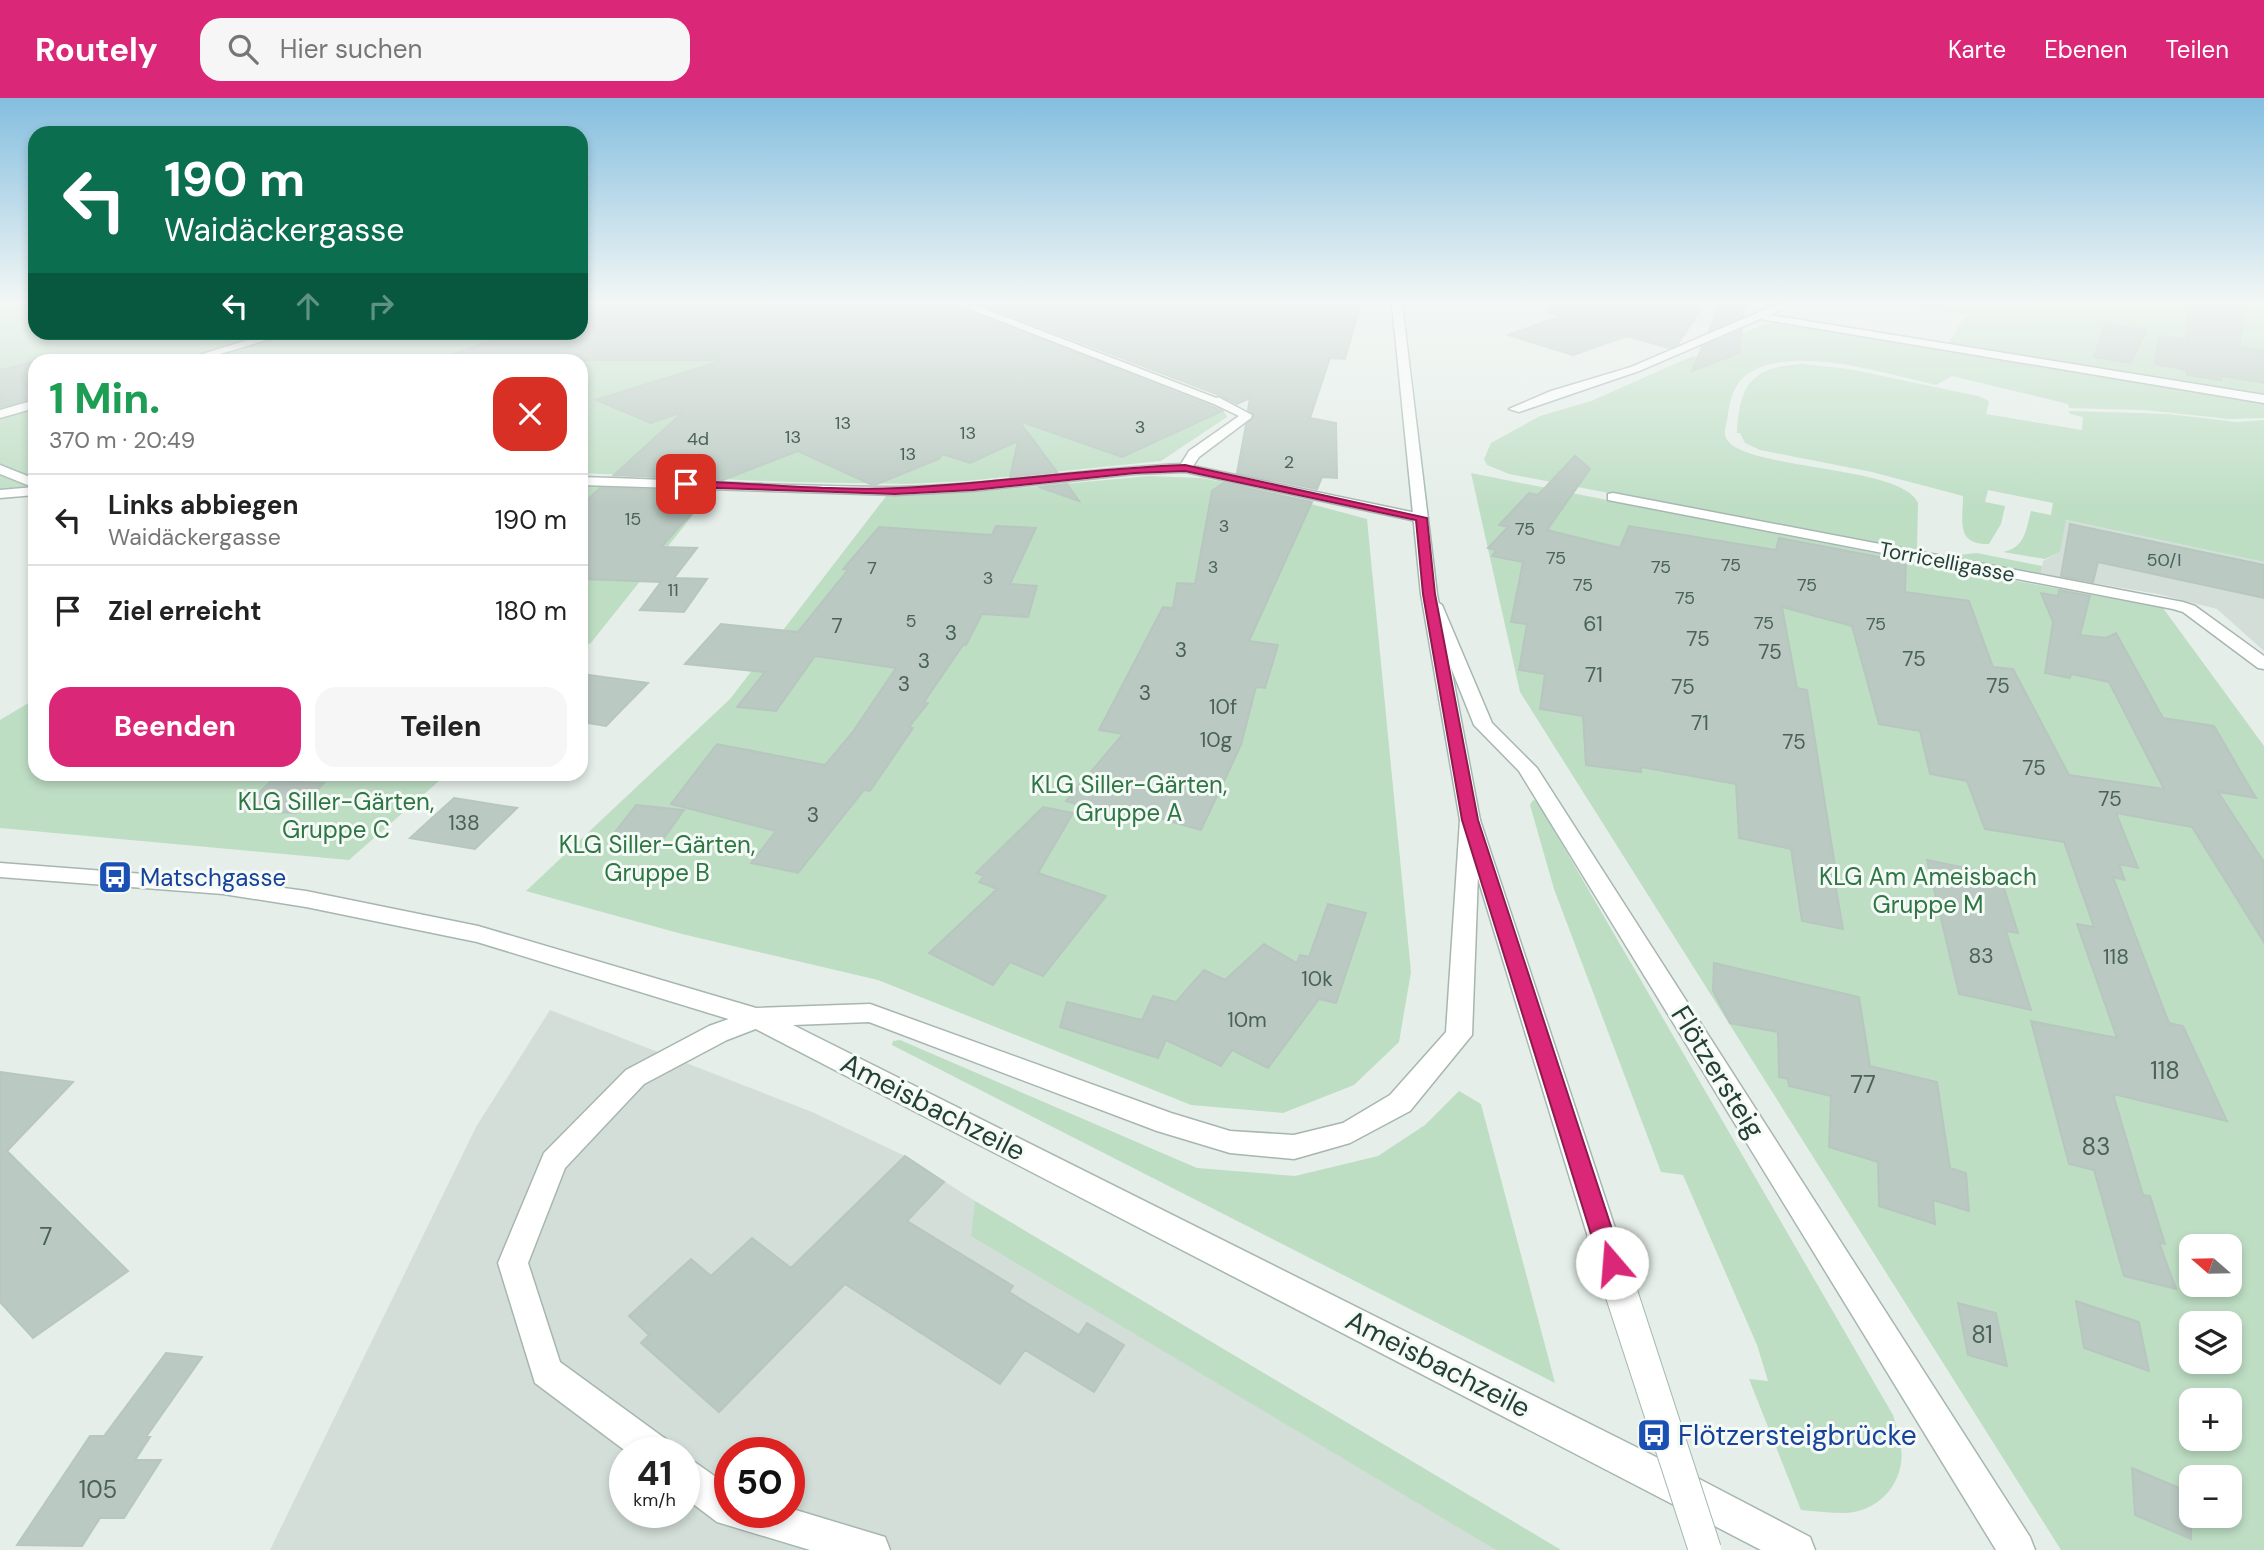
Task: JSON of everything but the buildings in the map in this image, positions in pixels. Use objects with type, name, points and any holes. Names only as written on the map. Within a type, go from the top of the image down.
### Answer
[{"type":"street","points":[[1141,372],[1218,401],[1246,415],[1194,454],[1185,468]]},
{"type":"street","name":"Flötzersteig","points":[[1405,372],[1429,594],[1470,820],[1705,1550]]},
{"type":"street","points":[[1515,409],[1626,372]]},
{"type":"street","points":[[2094,372],[2264,400]]},
{"type":"street","points":[[0,414],[28,406]]},
{"type":"street","points":[[588,481],[895,491],[973,487],[1135,470],[1185,468],[1421,518]]},
{"type":"street","points":[[0,469],[28,481]]},
{"type":"street","points":[[0,494],[28,492]]},
{"type":"street","name":"Torricelligasse","points":[[1613,497],[2177,605],[2189,609],[2264,664]]},
{"type":"street","name":"Flötzersteig","points":[[1429,594],[1483,725],[1527,768],[2017,1550]]},
{"type":"street","points":[[635,1437],[547,1372],[513,1264],[554,1161],[635,1077],[718,1033],[757,1017],[870,1013],[1167,1123],[1230,1142],[1294,1147],[1350,1132],[1401,1103],[1459,1035],[1470,820]]},
{"type":"street","name":"Ameisbachzeile","points":[[0,870],[223,887],[306,899],[478,934],[757,1017],[1672,1483],[1797,1550]]},
{"type":"street","points":[[796,1528],[872,1550]]},
{"type":"shaded area","points":[[2065,520],[2264,562],[2264,651],[2217,609],[2158,594],[2041,574],[2043,561],[2060,552]]},
{"type":"shaded area","points":[[550,1010],[812,1112],[905,1156],[975,1201],[1561,1550],[270,1550],[476,1127]]},
{"type":"green space","points":[[0,372],[28,372],[28,487],[0,489]]},
{"type":"green space","points":[[588,372],[1134,372],[1215,403],[1227,417],[1161,461],[966,481],[907,484],[588,473]]},
{"type":"green space","points":[[1657,372],[1752,372],[1744,377],[1732,396],[1725,434],[1733,446],[1754,455],[1851,473],[1905,490],[1918,503],[1917,552],[1509,474],[1487,465],[1484,459],[1491,443],[1540,416],[1591,401]]},
{"type":"green space","points":[[1765,372],[1862,372],[1978,396],[1989,401],[1986,414],[2082,430],[2083,417],[2070,414],[2069,411],[2168,414],[2237,422],[2264,420],[2264,562],[2066,520],[2060,552],[2045,559],[2003,552],[2016,547],[2020,542],[2031,511],[2051,515],[2053,503],[1988,490],[1985,502],[2005,506],[2001,524],[1989,544],[1978,543],[1966,536],[1963,529],[1963,496],[1872,472],[1760,450],[1745,443],[1740,433],[1737,433],[1741,402],[1745,390]]},
{"type":"green space","points":[[1879,372],[2073,372],[2264,403],[2264,418],[2229,419],[2144,410],[2069,408],[2068,404],[1952,376],[1936,385]]},
{"type":"green space","points":[[2117,372],[2264,372],[2264,395]]},
{"type":"green space","name":"KLG Am Ameisbach Gruppe M","points":[[1471,473],[2163,608],[2264,746],[2264,1550],[2061,1550],[1520,692]]},
{"type":"green space","name":"KLG Siller-Gärten, Gruppe A","points":[[1149,476],[1201,478],[1240,485],[1367,519],[1411,972],[1399,1042],[1354,1085],[1283,1113],[1191,1105],[878,980],[682,934],[526,891],[730,699],[887,495],[964,493]]},
{"type":"green space","points":[[588,485],[712,491],[590,644]]},
{"type":"green space","points":[[1977,553],[2042,566],[2041,574],[1963,561],[1958,555]]},
{"type":"green space","name":"KLG Siller-Gärten, Gruppe C","points":[[28,703],[28,781],[439,781],[349,860],[0,828],[0,720]]},
{"type":"green space","points":[[1533,800],[1537,801],[1893,1415],[1901,1447],[1899,1472],[1888,1493],[1869,1507],[1845,1513],[1801,1510],[1749,1379],[1768,1381],[1757,1345],[1683,1175],[1661,1172],[1554,889],[1530,805]]},
{"type":"green space","points":[[900,1040],[1197,1168],[1295,1176],[1378,1156],[1425,1125],[1459,1091],[1481,1104],[1555,1383],[892,1045],[893,1041]]},
{"type":"green space","points":[[975,1201],[1561,1550],[1496,1550],[971,1236]]},
{"type":"place","name":"Matschgasse","points":[[115,877]]},
{"type":"place","name":"Flötzersteigbrücke","points":[[1654,1435]]},
{"type":"route","points":[[686,484],[895,491],[973,487],[1135,470],[1185,468],[1421,518],[1429,594],[1470,820],[1586,1189],[1612,1263]]},
{"type":"park label","name":"KLG Siller-Gärten, Gruppe B","points":[[657,858]]}]
